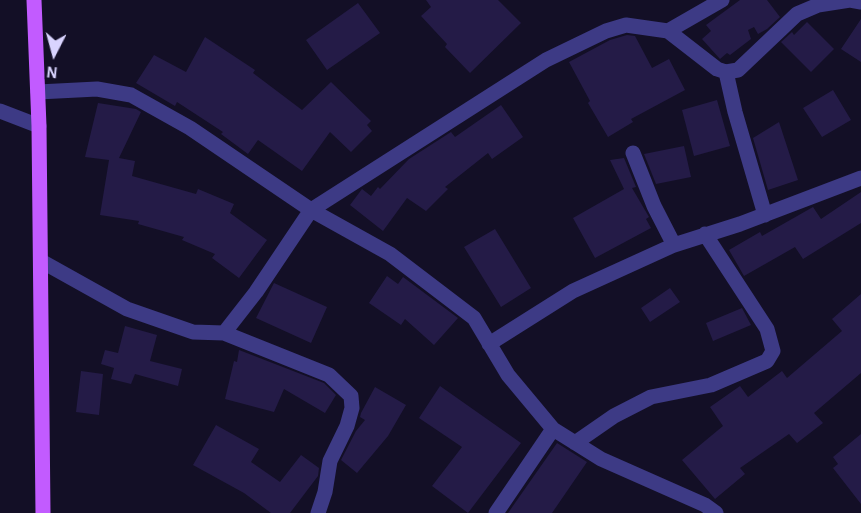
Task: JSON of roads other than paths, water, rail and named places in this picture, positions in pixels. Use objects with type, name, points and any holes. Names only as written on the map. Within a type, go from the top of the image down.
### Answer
[{"type":"main road","points":[[34,0],[39,126],[43,513]]},
{"type":"street","points":[[668,31],[722,0]]},
{"type":"street","points":[[224,333],[256,292],[311,210],[546,60],[606,31],[626,25],[668,31],[717,69],[726,72],[738,70],[797,14],[818,5],[850,0],[861,2]]},
{"type":"street","points":[[726,72],[735,112],[765,215]]},
{"type":"street","points":[[38,92],[97,89],[131,95],[190,128],[311,210],[390,254],[474,318],[508,375],[553,429],[601,459],[705,505],[716,513]]},
{"type":"street","points":[[0,111],[39,126]]},
{"type":"street","points":[[633,153],[654,206],[674,245]]},
{"type":"street","points":[[489,344],[573,291],[674,245],[765,215],[861,178]]},
{"type":"street","points":[[575,443],[614,416],[651,397],[711,385],[767,360],[773,351],[767,329],[705,234]]},
{"type":"street","points":[[41,261],[127,309],[193,333],[224,333],[329,375],[351,396],[352,408],[347,426],[330,461],[325,492],[318,513]]},
{"type":"street","points":[[496,513],[553,429]]}]
